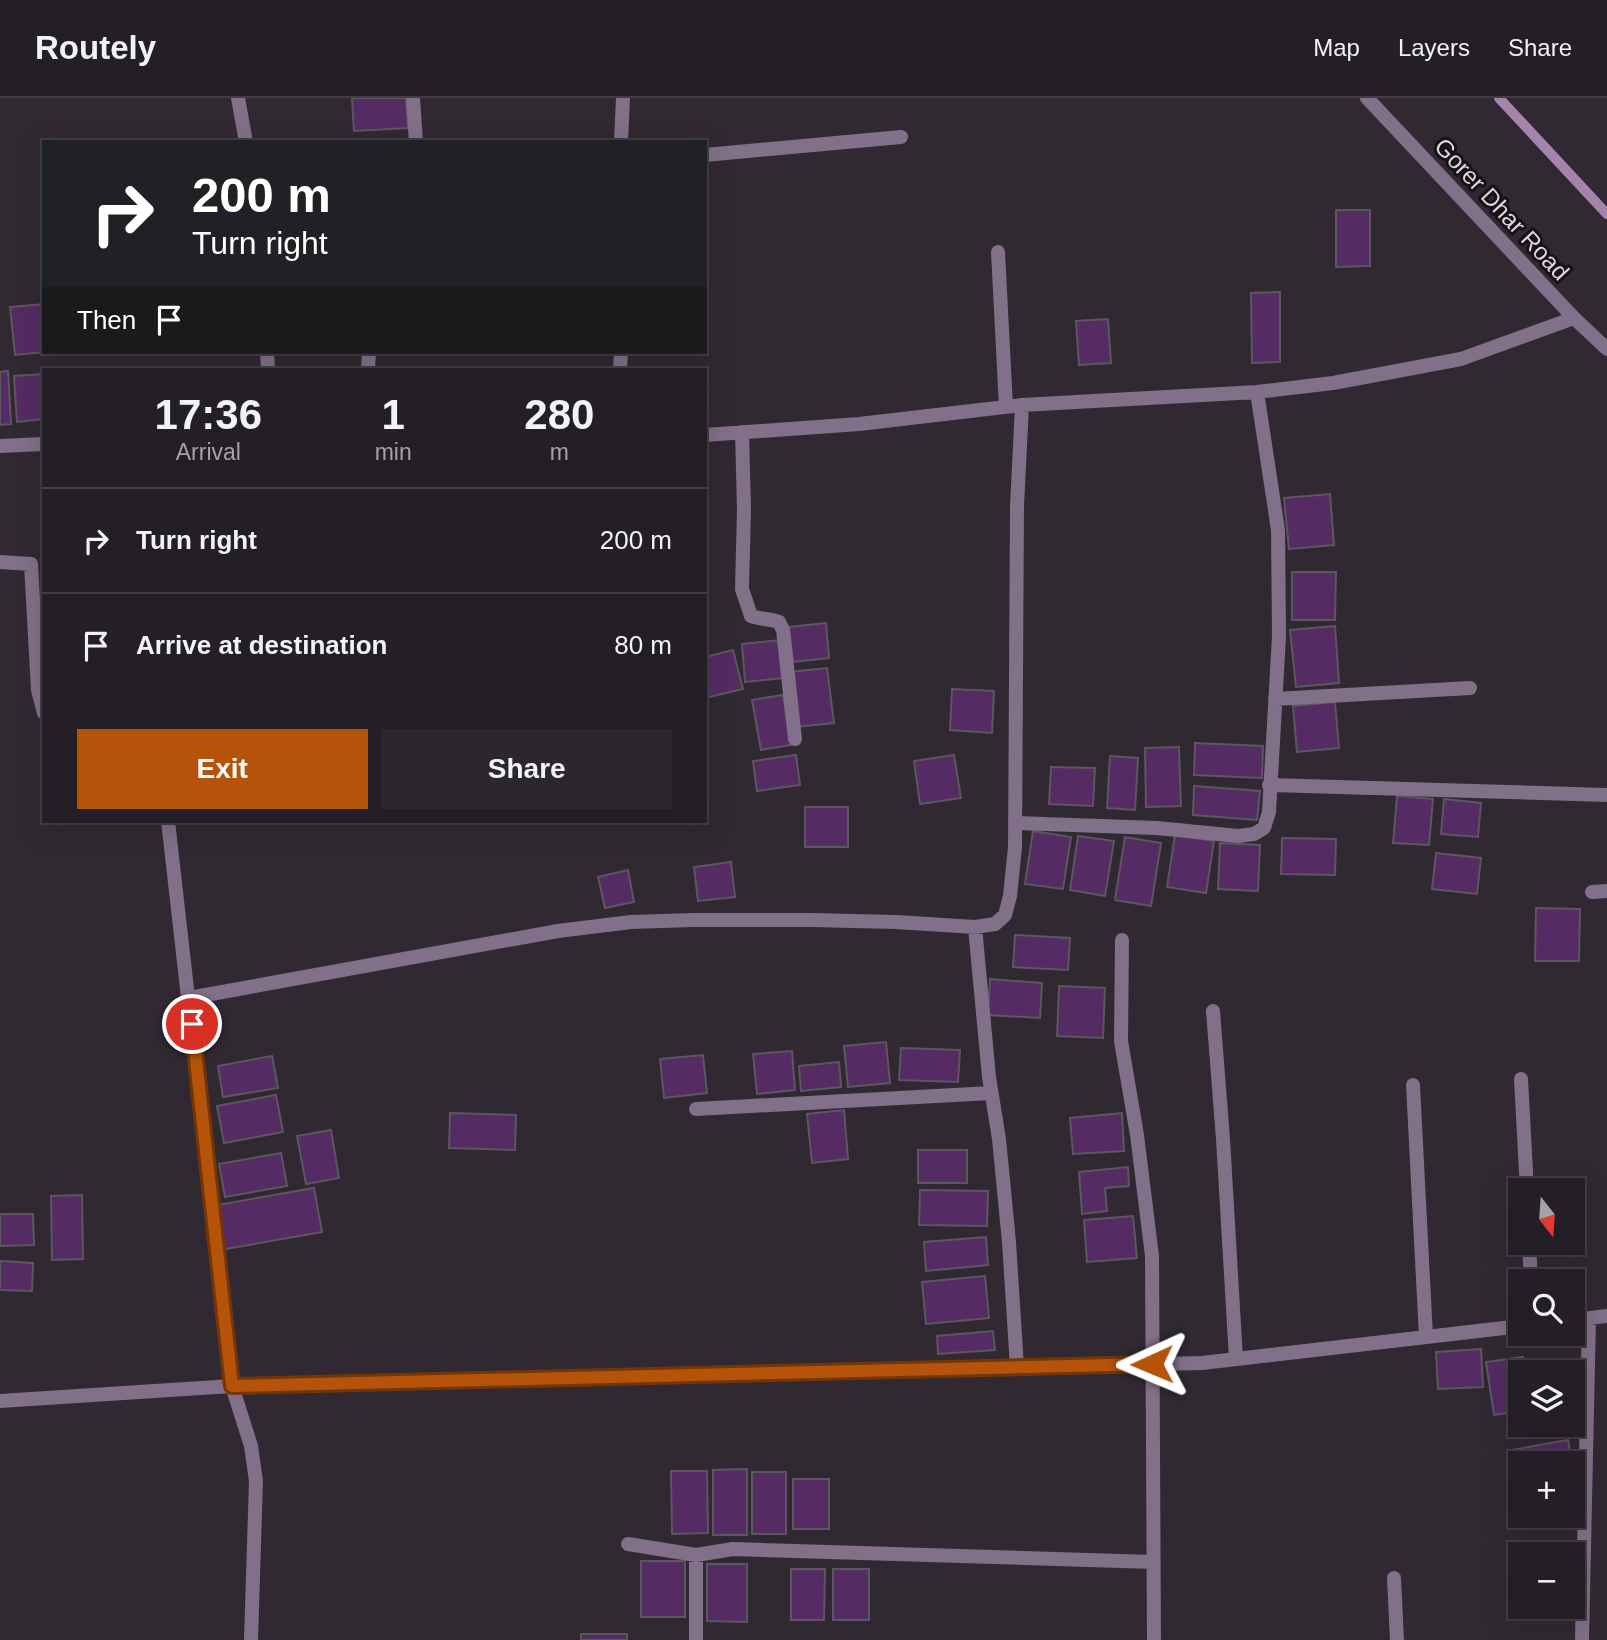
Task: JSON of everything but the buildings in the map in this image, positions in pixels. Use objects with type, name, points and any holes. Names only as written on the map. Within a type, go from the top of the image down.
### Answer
[{"type":"street","points":[[238,98],[246,140]]},
{"type":"street","points":[[413,98],[416,140]]},
{"type":"street","points":[[621,140],[623,98]]},
{"type":"street","name":"Gorer Dhar Road","points":[[1367,98],[1574,318],[1607,349]]},
{"type":"street","points":[[707,155],[901,137]]},
{"type":"street","points":[[998,252],[1006,407]]},
{"type":"street","points":[[707,435],[859,424],[1022,405],[1257,392],[1333,383],[1461,359],[1574,318]]},
{"type":"street","points":[[1015,823],[1157,828],[1238,836],[1254,834],[1264,828],[1269,813],[1279,636],[1279,530],[1257,392]]},
{"type":"street","points":[[189,998],[558,931],[631,922],[811,920],[975,927],[995,924],[1005,915],[1010,896],[1015,848],[1017,506],[1022,405]]},
{"type":"street","points":[[742,432],[742,589],[751,616],[779,622],[783,630],[795,739]]},
{"type":"street","points":[[0,446],[42,444]]},
{"type":"street","points":[[0,562],[31,564],[38,690],[42,705]]},
{"type":"street","points":[[1275,699],[1470,688]]},
{"type":"street","points":[[1269,785],[1607,795]]},
{"type":"street","points":[[168,823],[232,1386],[251,1447],[256,1481],[251,1640]]},
{"type":"street","points":[[1592,892],[1607,891]]},
{"type":"street","points":[[975,927],[1009,1242],[1017,1367]]},
{"type":"street","points":[[1122,940],[1121,1041],[1137,1135],[1152,1256],[1154,1640]]},
{"type":"street","points":[[1213,1011],[1236,1359]]},
{"type":"street","points":[[1521,1079],[1526,1178]]},
{"type":"street","points":[[1413,1085],[1426,1337]]},
{"type":"street","points":[[696,1109],[991,1093]]},
{"type":"street","points":[[1585,1318],[1607,1316]]},
{"type":"street","points":[[1582,1640],[1589,1318]]},
{"type":"street","points":[[0,1401],[232,1386],[1202,1363],[1508,1328]]},
{"type":"street","points":[[628,1544],[696,1555],[733,1549],[1153,1562]]},
{"type":"street","points":[[696,1555],[696,1640]]},
{"type":"street","points":[[1394,1578],[1397,1640]]},
{"type":"waterway","points":[[1499,98],[1607,214]]},
{"type":"route","points":[[192,1024],[232,1386],[1152,1364]]}]
